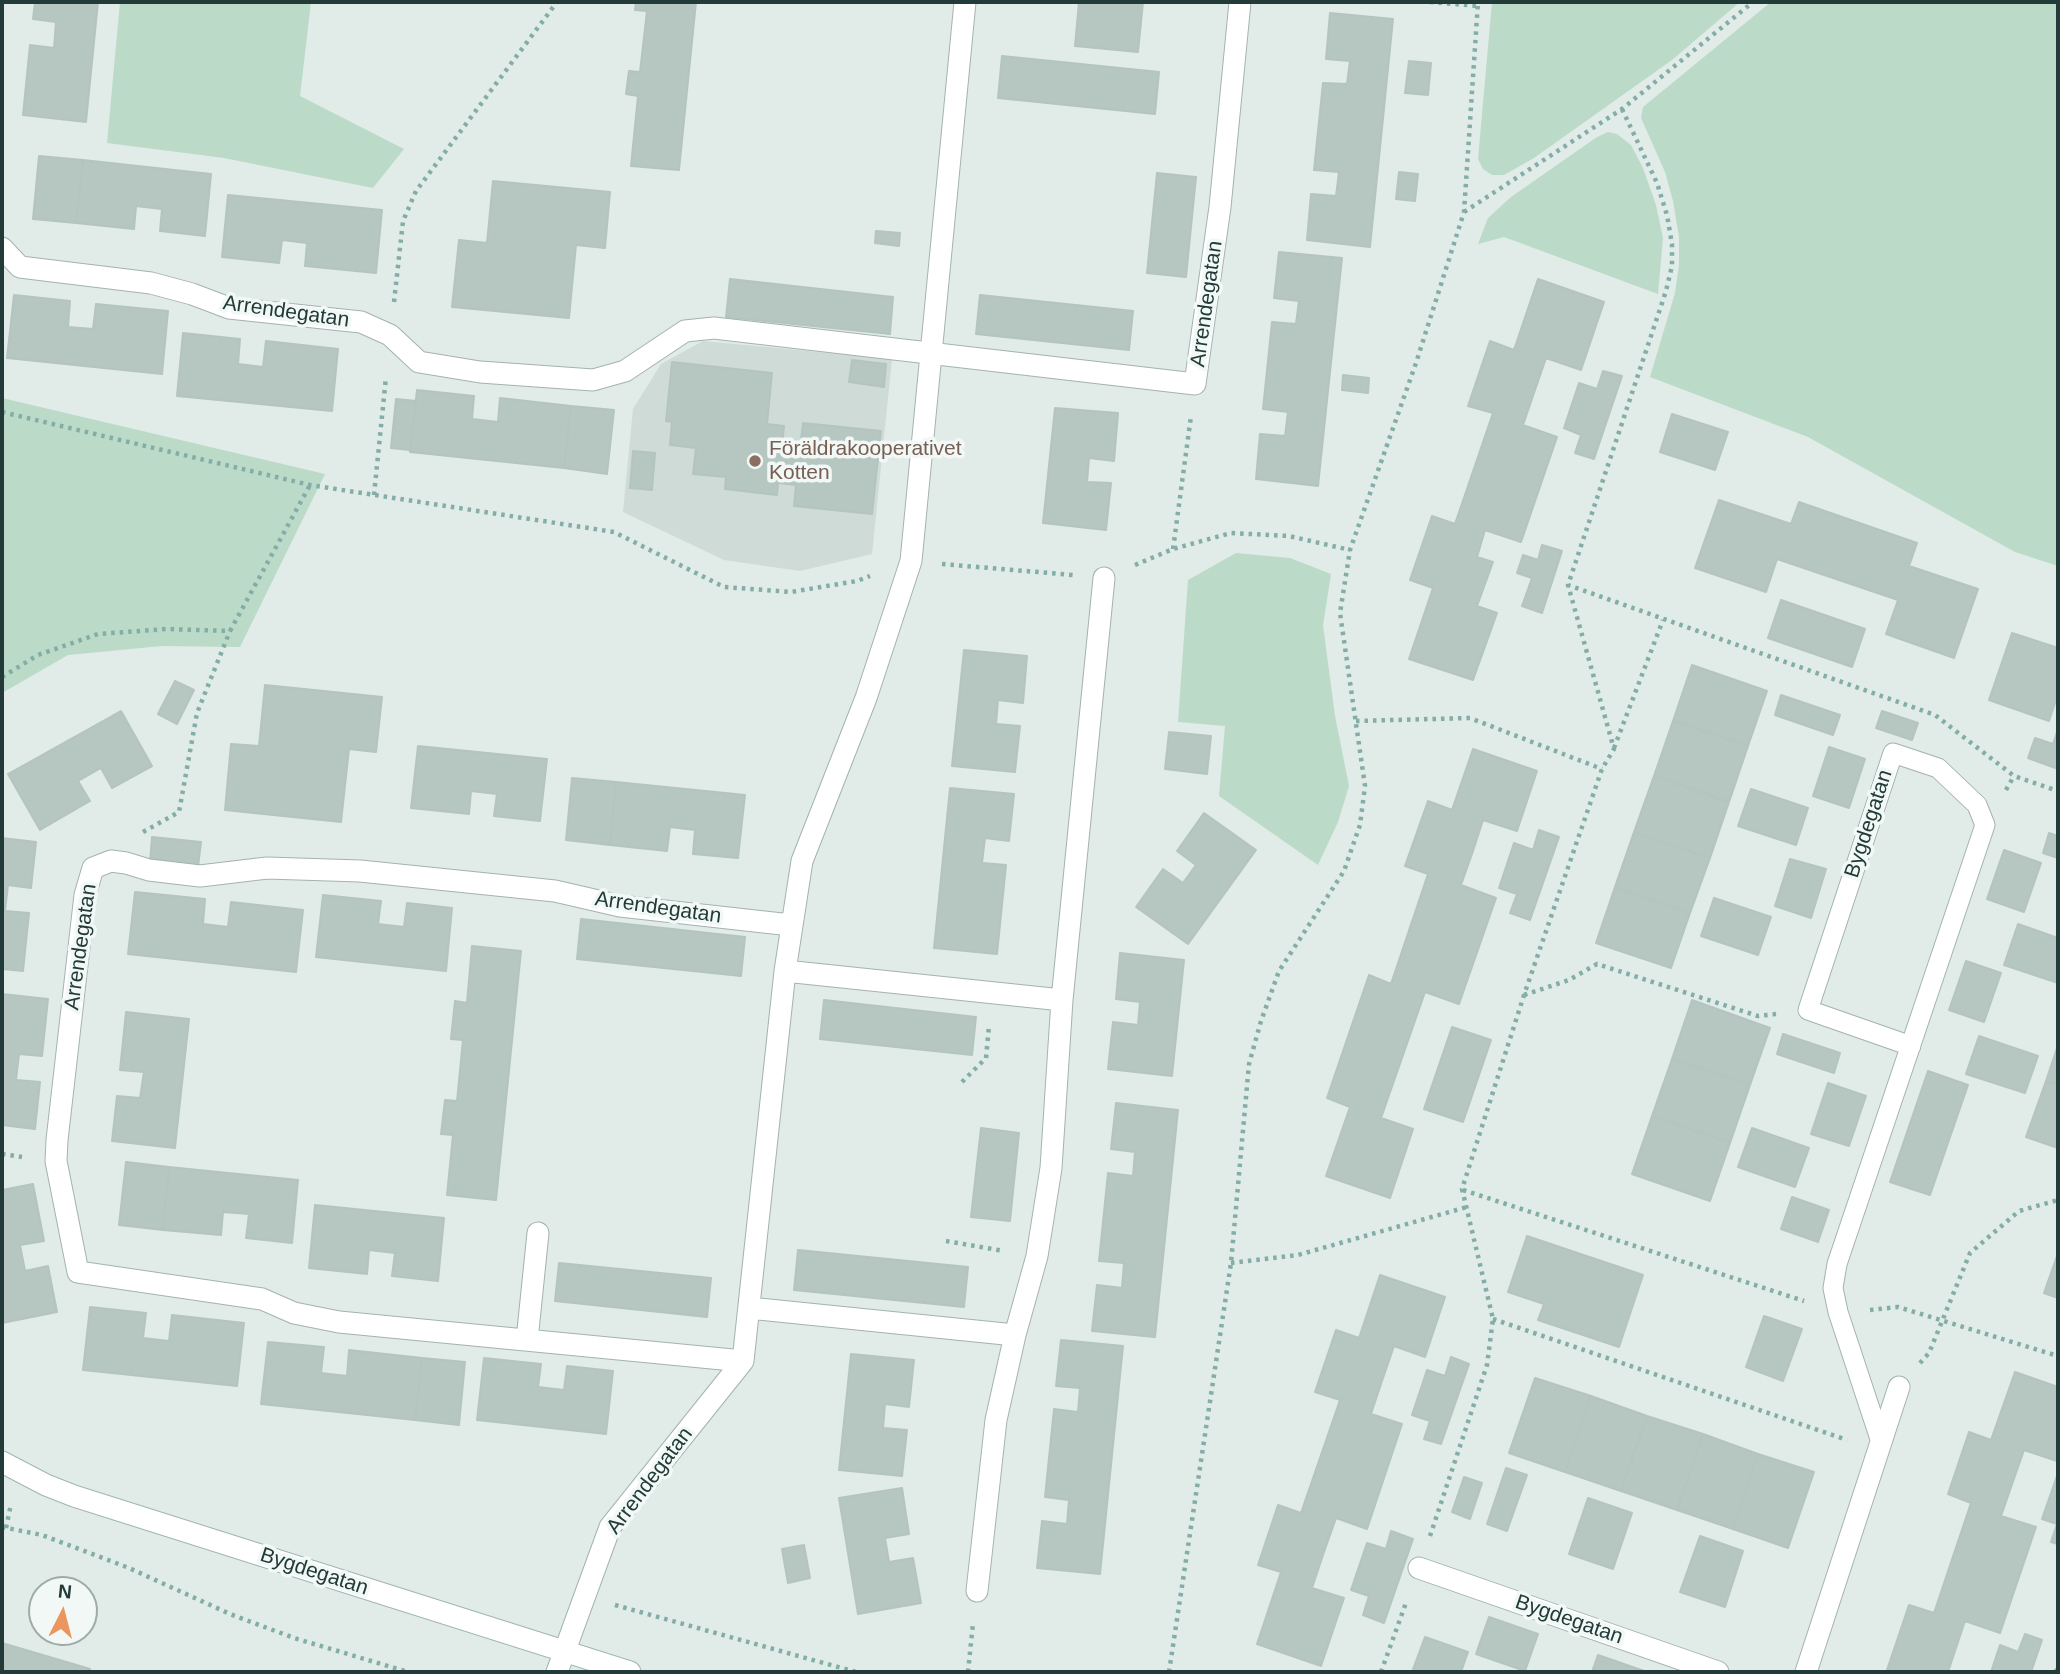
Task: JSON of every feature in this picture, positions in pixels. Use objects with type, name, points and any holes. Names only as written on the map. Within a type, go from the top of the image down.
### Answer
[{"type":"street","points":[[743,1361],[785,971],[802,861],[866,698],[911,561],[965,2]]},
{"type":"street","name":"Arrendegatan","points":[[2,248],[20,268],[150,284],[192,294],[229,308],[361,322],[390,335],[419,362],[480,372],[593,380],[625,371],[685,331],[714,328],[931,351],[1195,384],[1220,207],[1240,2]]},
{"type":"street","points":[[977,1591],[996,1420],[1015,1335],[1037,1256],[1051,1168],[1062,1000],[1104,578]]},
{"type":"street","name":"Arrendegatan","points":[[743,1361],[340,1322],[293,1313],[262,1298],[78,1272],[56,1161],[57,1140],[85,895],[93,868],[111,861],[149,870],[200,876],[277,867],[360,871],[555,891],[620,906],[791,925]]},
{"type":"street","points":[[785,971],[1062,1000]]},
{"type":"street","points":[[527,1340],[538,1233]]},
{"type":"street","points":[[749,1308],[1015,1335]]},
{"type":"street","name":"Arrendegatan","points":[[561,1662],[610,1527],[743,1361]]},
{"type":"street","points":[[1806,1672],[1899,1387]]},
{"type":"street","name":"Bygdegatan","points":[[2,1462],[74,1496],[561,1662],[630,1672]]},
{"type":"street","name":"Bygdegatan","points":[[1419,1568],[1718,1672]]},
{"type":"lane","name":"Bygdegatan","points":[[1808,1010],[1893,752],[1938,768],[1977,805],[1985,825],[1837,1265],[1833,1288],[1879,1446]]},
{"type":"lane","points":[[1808,1010],[1911,1046]]},
{"type":"path","points":[[374,495],[403,221],[416,191],[557,2]]},
{"type":"path","points":[[1168,1672],[1231,1263],[1249,1064],[1279,971],[1344,871],[1360,825],[1365,786],[1340,612],[1350,550],[1416,363],[1464,212],[1478,4],[1430,2]]},
{"type":"path","points":[[1464,212],[1622,109],[1753,2]]},
{"type":"path","points":[[1614,749],[1568,585],[1672,266],[1672,244],[1667,215],[1657,183],[1622,109]]},
{"type":"path","points":[[1173,549],[1195,384]]},
{"type":"path","points":[[2,412],[310,485],[614,533],[724,587],[791,592],[857,581],[911,561],[1104,578],[1173,549],[1231,533],[1289,536],[1350,550]]},
{"type":"path","points":[[111,861],[122,844],[179,812],[197,713],[230,631],[310,485]]},
{"type":"path","points":[[1568,585],[1936,715],[2014,776],[2058,792]]},
{"type":"path","points":[[1381,1672],[1487,1365],[1493,1319],[1462,1189],[1524,995],[1602,769],[1614,749],[1663,620]]},
{"type":"path","points":[[2,677],[38,654],[98,634],[167,629],[230,631]]},
{"type":"path","points":[[1356,721],[1470,718],[1602,769]]},
{"type":"path","points":[[1524,995],[1569,980],[1597,964],[1758,1016],[1808,1010]]},
{"type":"path","points":[[962,1082],[986,1058],[993,993]]},
{"type":"path","points":[[1462,1189],[1838,1312],[1898,1307],[2058,1356]]},
{"type":"path","points":[[1899,1387],[1928,1353],[1970,1253],[2019,1211],[2058,1200]]},
{"type":"path","points":[[1231,1263],[1298,1255],[1467,1207]]},
{"type":"path","points":[[946,1241],[1037,1256]]},
{"type":"path","points":[[1493,1319],[1879,1446]]},
{"type":"path","points":[[2,1527],[43,1535],[129,1568],[230,1614],[294,1638],[408,1672]]},
{"type":"path","points":[[968,1672],[977,1591]]},
{"type":"path","points":[[584,1596],[856,1672]]},
{"type":"path","points":[[2056,1672],[2058,1666]]},
{"type":"shaded area","name":"Föräldrakooperativet Kotten","points":[[703,341],[892,359],[872,554],[800,571],[724,560],[623,512],[633,409],[661,364]]},
{"type":"green space","points":[[120,2],[311,2],[300,96],[404,149],[373,188],[224,158],[107,143]]},
{"type":"green space","points":[[1492,2],[1740,2],[1672,60],[1534,158],[1504,175],[1492,175],[1483,169],[1478,159]]},
{"type":"green space","points":[[1771,2],[2058,2],[2058,566],[2015,552],[1808,437],[1650,377],[1675,293],[1679,237],[1665,172],[1641,118],[1643,107]]},
{"type":"green space","points":[[1608,132],[1617,134],[1631,145],[1643,168],[1656,205],[1663,238],[1658,294],[1504,237],[1478,244],[1488,218],[1511,197]]},
{"type":"green space","points":[[2,398],[325,474],[240,647],[162,646],[68,655],[2,693]]},
{"type":"green space","points":[[1236,553],[1290,558],[1331,574],[1323,625],[1335,716],[1349,786],[1338,822],[1318,865],[1219,796],[1225,726],[1178,722],[1188,580]]},
{"type":"building","points":[[35,2],[98,2],[86,122],[23,115],[30,45],[54,48],[56,22],[33,19]]},
{"type":"building","points":[[636,2],[696,2],[679,170],[631,166],[638,96],[626,94],[629,71],[640,72],[647,11],[635,10]]},
{"type":"building","points":[[1079,2],[1143,2],[1138,52],[1075,46]]},
{"type":"building","points":[[1330,13],[1393,19],[1370,247],[1307,240],[1311,194],[1336,196],[1339,172],[1314,170],[1323,83],[1347,84],[1350,61],[1326,59]]},
{"type":"building","points":[[1002,56],[1159,72],[1155,114],[998,98]]},
{"type":"building","points":[[1409,61],[1431,63],[1428,95],[1405,93]]},
{"type":"building","points":[[39,156],[83,160],[76,223],[33,219]]},
{"type":"building","points":[[83,160],[211,174],[205,236],[160,231],[162,209],[136,206],[134,229],[76,223]]},
{"type":"building","points":[[1399,172],[1418,174],[1415,201],[1396,199]]},
{"type":"building","points":[[1157,173],[1196,177],[1186,277],[1147,273]]},
{"type":"building","points":[[493,181],[610,192],[605,248],[576,245],[569,318],[452,307],[459,240],[487,243]]},
{"type":"building","points":[[228,195],[382,210],[376,273],[305,266],[307,243],[282,240],[279,263],[222,257]]},
{"type":"building","points":[[876,231],[900,233],[899,246],[875,243]]},
{"type":"building","points":[[1279,252],[1342,258],[1318,486],[1256,479],[1260,434],[1285,436],[1288,412],[1263,409],[1272,322],[1296,324],[1299,301],[1274,298]]},
{"type":"building","points":[[730,279],[893,297],[890,334],[726,317]]},
{"type":"building","points":[[1538,279],[1604,302],[1581,370],[1546,358],[1523,425],[1557,437],[1521,542],[1485,530],[1477,557],[1493,562],[1477,606],[1497,613],[1473,680],[1409,659],[1433,588],[1410,580],[1432,516],[1455,524],[1493,413],[1468,406],[1490,341],[1514,350]]},
{"type":"building","points":[[14,295],[70,301],[68,327],[93,329],[96,304],[168,311],[162,374],[7,358]]},
{"type":"building","points":[[980,295],[1133,311],[1129,350],[976,334]]},
{"type":"building","points":[[183,333],[240,339],[238,364],[263,367],[266,341],[338,349],[332,411],[177,396]]},
{"type":"building","points":[[852,360],[886,364],[884,387],[849,382]]},
{"type":"building","points":[[672,362],[772,373],[767,424],[784,426],[781,456],[799,458],[803,423],[881,431],[872,514],[794,506],[796,485],[778,483],[777,495],[725,489],[726,477],[693,474],[696,448],[670,445],[672,422],[666,421]]},
{"type":"building","points":[[1603,371],[1622,376],[1594,459],[1575,453],[1581,435],[1564,428],[1579,383],[1597,389]]},
{"type":"building","points":[[1343,375],[1369,378],[1368,393],[1342,390]]},
{"type":"building","points":[[417,390],[474,396],[472,419],[498,422],[500,398],[571,406],[564,468],[410,452]]},
{"type":"building","points":[[396,399],[416,401],[410,450],[391,448]]},
{"type":"building","points":[[571,406],[614,410],[607,474],[564,468]]},
{"type":"building","points":[[1055,408],[1118,413],[1114,461],[1089,458],[1087,482],[1111,483],[1106,530],[1043,523]]},
{"type":"building","points":[[1672,414],[1728,432],[1715,470],[1660,452]]},
{"type":"building","points":[[633,451],[655,453],[652,490],[630,488]]},
{"type":"building","points":[[1719,500],[1791,524],[1799,502],[1917,543],[1909,566],[1978,589],[1954,658],[1886,634],[1898,600],[1777,559],[1766,592],[1695,568]]},
{"type":"building","points":[[1542,545],[1562,551],[1542,613],[1522,606],[1532,578],[1517,573],[1523,555],[1538,560]]},
{"type":"building","points":[[1781,600],[1865,629],[1852,667],[1768,638]]},
{"type":"building","points":[[2012,633],[2058,648],[2058,694],[2049,721],[1989,700]]},
{"type":"building","points":[[964,650],[1027,656],[1023,703],[998,700],[996,724],[1020,726],[1015,772],[952,766]]},
{"type":"building","points":[[1692,665],[1767,691],[1748,746],[1673,721]]},
{"type":"building","points":[[175,681],[194,690],[177,724],[158,714]]},
{"type":"building","points":[[265,685],[382,697],[376,752],[349,749],[341,822],[225,810],[231,744],[259,746]]},
{"type":"building","points":[[1781,695],[1840,715],[1833,735],[1775,715]]},
{"type":"building","points":[[121,711],[152,766],[112,788],[101,768],[78,781],[90,801],[40,830],[8,774]]},
{"type":"building","points":[[1882,711],[1918,723],[1912,740],[1876,728]]},
{"type":"building","points":[[1673,721],[1748,746],[1729,802],[1654,776]]},
{"type":"building","points":[[2058,729],[2058,769],[2028,758],[2035,738],[2053,744]]},
{"type":"building","points":[[1169,732],[1211,736],[1207,774],[1165,769]]},
{"type":"building","points":[[418,746],[547,759],[540,821],[494,816],[497,794],[471,791],[469,814],[411,808]]},
{"type":"building","points":[[1829,747],[1865,759],[1849,808],[1813,796]]},
{"type":"building","points":[[1473,749],[1537,771],[1517,831],[1483,820],[1461,885],[1496,898],[1459,1004],[1425,992],[1381,1118],[1413,1129],[1390,1198],[1326,1176],[1350,1107],[1327,1098],[1369,975],[1391,984],[1428,874],[1405,866],[1428,801],[1452,810]]},
{"type":"building","points":[[1654,776],[1729,802],[1710,858],[1634,832]]},
{"type":"building","points":[[572,778],[616,782],[610,845],[566,840]]},
{"type":"building","points":[[616,782],[745,795],[738,858],[693,854],[695,830],[670,827],[667,851],[610,845]]},
{"type":"building","points":[[950,788],[1014,794],[1009,841],[985,838],[982,863],[1006,865],[997,954],[934,948]]},
{"type":"building","points":[[1751,789],[1808,808],[1796,845],[1738,826]]},
{"type":"building","points":[[1204,813],[1256,850],[1188,944],[1136,907],[1163,869],[1183,883],[1196,865],[1177,851]]},
{"type":"building","points":[[1539,830],[1559,837],[1530,920],[1510,913],[1517,894],[1499,888],[1514,843],[1533,850]]},
{"type":"building","points":[[1634,832],[1710,858],[1690,913],[1615,887]]},
{"type":"building","points":[[2049,833],[2058,836],[2058,858],[2043,853]]},
{"type":"building","points":[[152,837],[201,842],[198,867],[150,862]]},
{"type":"building","points":[[2,838],[36,842],[31,888],[8,885],[5,911],[29,913],[23,971],[2,969]]},
{"type":"building","points":[[2004,850],[2041,863],[2024,912],[1987,899]]},
{"type":"building","points":[[1790,859],[1826,869],[1811,918],[1775,906]]},
{"type":"building","points":[[1615,887],[1690,913],[1671,968],[1596,943]]},
{"type":"building","points":[[135,892],[205,899],[203,924],[228,927],[231,902],[303,910],[296,972],[128,954]]},
{"type":"building","points":[[323,895],[381,901],[378,924],[404,927],[407,903],[452,908],[446,971],[316,957]]},
{"type":"building","points":[[1714,898],[1771,917],[1758,955],[1701,936]]},
{"type":"building","points":[[581,919],[745,937],[741,976],[577,959]]},
{"type":"building","points":[[2018,924],[2058,938],[2058,983],[2004,965]]},
{"type":"building","points":[[472,946],[521,951],[496,1200],[447,1195],[453,1135],[441,1134],[445,1100],[457,1101],[463,1040],[451,1039],[455,1001],[467,1003]]},
{"type":"building","points":[[1120,953],[1184,960],[1172,1076],[1108,1069],[1113,1022],[1138,1025],[1140,1002],[1116,999]]},
{"type":"building","points":[[1966,961],[2001,973],[1984,1022],[1949,1010]]},
{"type":"building","points":[[2,994],[48,999],[42,1056],[19,1054],[16,1080],[40,1082],[35,1129],[2,1125]]},
{"type":"building","points":[[824,1000],[976,1017],[972,1055],[820,1039]]},
{"type":"building","points":[[1692,1000],[1770,1028],[1750,1085],[1672,1059]]},
{"type":"building","points":[[126,1012],[189,1019],[175,1148],[112,1141],[117,1096],[140,1098],[144,1072],[120,1070]]},
{"type":"building","points":[[1452,1027],[1491,1040],[1463,1122],[1424,1109]]},
{"type":"building","points":[[1783,1034],[1840,1053],[1834,1073],[1777,1054]]},
{"type":"building","points":[[1979,1036],[2038,1056],[2025,1093],[1966,1074]]},
{"type":"building","points":[[2058,1045],[2058,1085],[2046,1081]]},
{"type":"building","points":[[1672,1059],[1750,1085],[1730,1143],[1652,1116]]},
{"type":"building","points":[[1928,1071],[1968,1085],[1930,1195],[1890,1182]]},
{"type":"building","points":[[2046,1081],[2058,1085],[2058,1148],[2026,1137]]},
{"type":"building","points":[[1828,1083],[1866,1096],[1849,1146],[1811,1134]]},
{"type":"building","points":[[1116,1103],[1178,1110],[1155,1337],[1092,1331],[1097,1285],[1122,1288],[1124,1263],[1099,1261],[1108,1173],[1133,1176],[1135,1152],[1111,1149]]},
{"type":"building","points":[[1652,1116],[1730,1143],[1710,1201],[1632,1174]]},
{"type":"building","points":[[981,1128],[1019,1133],[1010,1221],[971,1217]]},
{"type":"building","points":[[1752,1128],[1809,1148],[1795,1187],[1738,1167]]},
{"type":"building","points":[[126,1162],[169,1167],[163,1230],[119,1225]]},
{"type":"building","points":[[169,1167],[298,1180],[292,1243],[246,1238],[249,1214],[223,1212],[221,1235],[163,1230]]},
{"type":"building","points":[[33,1184],[44,1241],[20,1245],[25,1271],[48,1266],[57,1312],[2,1323],[2,1190]]},
{"type":"building","points":[[1792,1197],[1829,1210],[1818,1242],[1781,1229]]},
{"type":"building","points":[[315,1205],[444,1218],[438,1281],[392,1276],[395,1253],[369,1250],[367,1274],[309,1268]]},
{"type":"building","points":[[1527,1236],[1643,1275],[1619,1347],[1538,1320],[1544,1304],[1508,1292]]},
{"type":"building","points":[[798,1250],[968,1267],[964,1307],[794,1290]]},
{"type":"building","points":[[2058,1253],[2058,1298],[2044,1293]]},
{"type":"building","points":[[559,1263],[711,1278],[707,1317],[555,1301]]},
{"type":"building","points":[[1380,1275],[1445,1297],[1425,1357],[1394,1346],[1382,1381],[1371,1414],[1402,1424],[1367,1529],[1336,1518],[1324,1552],[1312,1588],[1344,1598],[1321,1666],[1257,1644],[1281,1572],[1258,1565],[1278,1505],[1301,1513],[1340,1400],[1315,1392],[1336,1330],[1359,1338]]},
{"type":"building","points":[[90,1307],[146,1313],[143,1338],[169,1341],[172,1315],[244,1323],[237,1386],[83,1370]]},
{"type":"building","points":[[1764,1316],[1802,1329],[1783,1381],[1746,1367]]},
{"type":"building","points":[[1061,1340],[1123,1346],[1100,1574],[1037,1568],[1042,1521],[1067,1524],[1069,1500],[1045,1497],[1054,1409],[1078,1412],[1080,1388],[1056,1386]]},
{"type":"building","points":[[268,1342],[324,1347],[321,1373],[347,1376],[349,1350],[422,1358],[415,1420],[261,1404]]},
{"type":"building","points":[[851,1354],[914,1360],[909,1407],[885,1404],[883,1428],[907,1430],[902,1476],[839,1470]]},
{"type":"building","points":[[1451,1357],[1469,1364],[1441,1444],[1424,1439],[1430,1421],[1412,1415],[1427,1370],[1445,1376]]},
{"type":"building","points":[[422,1358],[465,1362],[459,1425],[415,1420]]},
{"type":"building","points":[[484,1358],[541,1364],[538,1387],[564,1390],[567,1366],[613,1371],[606,1434],[477,1420]]},
{"type":"building","points":[[2015,1372],[2058,1387],[2058,1456],[2057,1461],[2024,1450],[2001,1516],[2036,1527],[2000,1633],[1965,1621],[1948,1672],[1887,1670],[1909,1605],[1934,1613],[1971,1503],[1948,1494],[1969,1432],[1991,1440]]},
{"type":"building","points":[[1535,1378],[1591,1396],[1565,1472],[1509,1453]]},
{"type":"building","points":[[1591,1396],[1647,1416],[1621,1491],[1565,1472]]},
{"type":"building","points":[[1647,1416],[1703,1434],[1677,1510],[1621,1491]]},
{"type":"building","points":[[1703,1434],[1758,1454],[1733,1529],[1677,1510]]},
{"type":"building","points":[[1758,1454],[1814,1472],[1788,1548],[1733,1529]]},
{"type":"building","points":[[1506,1468],[1527,1475],[1507,1531],[1487,1524]]},
{"type":"building","points":[[2058,1473],[2058,1544],[2051,1542],[2057,1524],[2042,1519]]},
{"type":"building","points":[[1464,1477],[1482,1483],[1470,1519],[1452,1512]]},
{"type":"building","points":[[902,1488],[909,1534],[885,1538],[889,1562],[913,1558],[921,1603],[858,1614],[839,1498]]},
{"type":"building","points":[[1588,1498],[1632,1513],[1613,1569],[1569,1554]]},
{"type":"building","points":[[1391,1531],[1413,1539],[1384,1623],[1363,1615],[1369,1596],[1351,1590],[1367,1543],[1386,1549]]},
{"type":"building","points":[[1700,1536],[1743,1551],[1725,1607],[1680,1592]]},
{"type":"building","points":[[804,1545],[810,1578],[788,1583],[782,1549]]},
{"type":"building","points":[[1489,1617],[1538,1634],[1525,1671],[1476,1654]]},
{"type":"building","points":[[2025,1634],[2042,1640],[2031,1672],[1991,1672],[2000,1645],[2018,1652]]},
{"type":"building","points":[[1425,1637],[1468,1652],[1461,1672],[1412,1672]]},
{"type":"building","points":[[2,1643],[90,1669],[89,1672],[2,1672]]},
{"type":"building","points":[[1598,1655],[1647,1672],[1592,1672]]},
{"type":"place","name":"Föräldrakooperativet Kotten","points":[[755,461]]}]
